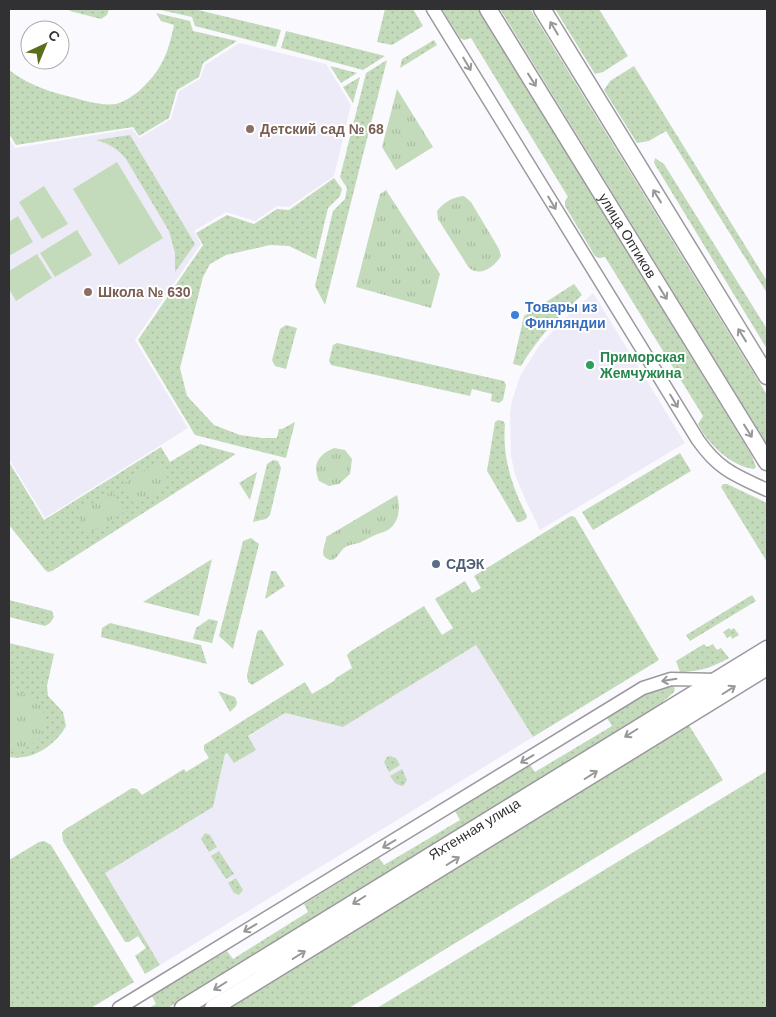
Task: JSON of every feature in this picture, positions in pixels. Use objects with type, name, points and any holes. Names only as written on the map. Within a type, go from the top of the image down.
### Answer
[{"type":"street","points":[[433,9],[707,453],[720,466],[767,490]]},
{"type":"street","name":"улица Оптиков","points":[[488,9],[767,462]]},
{"type":"street","points":[[542,9],[767,376]]},
{"type":"street","name":"Яхтенная улица","points":[[183,1008],[767,649]]},
{"type":"street","name":"Яхтенная улица","points":[[213,1008],[767,667]]},
{"type":"street","points":[[119,1008],[643,688],[671,679],[717,680]]},
{"type":"shaded area","name":"Школа № 630","points":[[239,43],[326,64],[351,105],[334,176],[289,207],[277,206],[255,221],[226,212],[194,231],[201,244],[135,340],[188,428],[45,518],[9,459],[9,138],[15,148],[132,129],[139,138],[171,119],[179,91],[200,79],[205,65]]},
{"type":"shaded area","points":[[593,293],[685,443],[540,530],[515,475],[511,456],[510,414],[512,401],[520,376],[539,346],[562,321]]},
{"type":"shaded area","points":[[476,645],[533,737],[160,965],[104,873],[213,807],[225,754],[227,753],[234,763],[255,750],[248,737],[285,713],[343,727]]},
{"type":"green space","points":[[69,9],[109,9],[107,15],[101,19],[70,11]]},
{"type":"green space","points":[[156,9],[194,9],[281,30],[276,47],[195,26],[192,17]]},
{"type":"green space","points":[[385,9],[413,9],[423,26],[392,45],[377,42]]},
{"type":"green space","points":[[442,9],[478,9],[752,456],[756,467],[754,469],[737,464],[729,459],[707,439],[698,424],[703,416],[605,257],[599,258],[595,256],[565,206],[565,201],[568,197],[471,38],[464,40],[460,38]]},
{"type":"green space","points":[[500,9],[530,9],[767,395],[767,445]]},
{"type":"green space","points":[[555,9],[599,9],[628,56],[603,72],[595,74]]},
{"type":"green space","points":[[156,13],[190,21],[193,31],[237,41],[203,63],[199,77],[177,90],[169,118],[139,136],[133,127],[16,145],[9,134],[9,70],[30,83],[59,94],[98,103],[119,103],[139,91],[159,69],[163,61],[174,25],[161,21]]},
{"type":"green space","points":[[286,31],[385,56],[363,70],[281,48]]},
{"type":"green space","points":[[434,40],[437,45],[400,68],[402,59]]},
{"type":"green space","points":[[387,60],[325,305],[315,286],[333,211],[345,199],[347,188],[340,177],[366,73]]},
{"type":"green space","points":[[330,66],[357,73],[341,83]]},
{"type":"green space","points":[[634,66],[767,281],[767,293],[666,131],[649,141],[637,143],[604,90],[610,81]]},
{"type":"green space","points":[[360,77],[353,103],[343,87]]},
{"type":"green space","points":[[397,89],[433,147],[396,170],[382,147]]},
{"type":"green space","points":[[130,135],[195,244],[175,272],[175,253],[169,231],[126,159],[112,147],[96,140]]},
{"type":"green space","points":[[655,158],[664,164],[767,329],[767,349],[654,163]]},
{"type":"green space","points":[[117,162],[163,238],[119,265],[73,189]]},
{"type":"green space","points":[[334,178],[342,189],[340,196],[328,208],[316,259],[289,246],[270,245],[226,255],[210,264],[203,277],[180,368],[187,396],[214,425],[240,435],[277,438],[279,429],[295,422],[286,458],[195,435],[138,340],[203,245],[196,233],[227,215],[254,224],[277,209],[289,210]]},
{"type":"green space","points":[[44,186],[68,224],[42,239],[19,202]]},
{"type":"green space","points":[[386,190],[440,274],[431,308],[356,287],[380,194]]},
{"type":"green space","points":[[464,196],[471,202],[499,249],[501,256],[487,270],[474,271],[469,268],[438,219],[437,211],[443,205],[449,200]]},
{"type":"green space","points":[[18,216],[33,242],[9,256],[9,222]]},
{"type":"green space","points":[[77,230],[92,255],[55,277],[40,253]]},
{"type":"green space","points":[[37,254],[52,278],[16,301],[9,289],[9,271]]},
{"type":"green space","points":[[574,284],[582,295],[548,328],[521,366],[513,364],[524,316]]},
{"type":"green space","points":[[286,325],[297,328],[286,369],[275,366],[272,360],[280,329]]},
{"type":"green space","points":[[337,343],[504,381],[506,385],[503,400],[499,403],[491,401],[492,394],[472,389],[470,396],[331,365],[329,361],[333,345]]},
{"type":"green space","points":[[498,420],[503,421],[505,424],[505,448],[509,472],[527,516],[526,519],[520,522],[517,522],[487,471],[495,422]]},
{"type":"green space","points":[[200,444],[236,454],[52,571],[48,572],[45,570],[9,525],[9,462],[44,520],[161,447],[170,462]]},
{"type":"green space","points":[[334,448],[345,450],[352,459],[350,474],[339,484],[329,486],[319,481],[316,465],[320,457]]},
{"type":"green space","points":[[680,453],[691,471],[593,530],[582,512]]},
{"type":"green space","points":[[273,460],[278,461],[281,468],[270,515],[266,519],[253,522],[267,464]]},
{"type":"green space","points":[[157,462],[170,482],[135,505],[122,485]]},
{"type":"green space","points":[[257,472],[250,500],[239,483]]},
{"type":"green space","points":[[723,484],[727,484],[767,503],[767,562],[721,487]]},
{"type":"green space","points":[[112,491],[125,511],[89,534],[76,514]]},
{"type":"green space","points":[[397,495],[398,515],[392,527],[359,543],[346,547],[332,560],[324,556],[323,551],[326,537]]},
{"type":"green space","points":[[571,516],[575,517],[659,660],[533,737],[476,645],[343,727],[285,713],[248,736],[256,750],[234,763],[227,753],[225,754],[213,807],[105,873],[160,965],[145,974],[135,956],[146,948],[138,936],[129,942],[125,942],[63,841],[62,833],[64,830],[132,788],[137,789],[142,795],[184,769],[186,772],[209,758],[204,750],[204,745],[305,682],[312,694],[334,681],[352,668],[347,655],[351,651],[424,606],[442,635],[453,628],[435,599],[465,581],[472,593],[481,588],[474,576]]},
{"type":"green space","points":[[251,538],[259,544],[233,649],[219,636],[243,541]]},
{"type":"green space","points":[[212,559],[199,616],[143,602]]},
{"type":"green space","points":[[271,571],[276,571],[285,586],[265,599]]},
{"type":"green space","points":[[752,595],[756,601],[690,641],[686,635]]},
{"type":"green space","points":[[9,600],[52,611],[54,617],[45,626],[9,617]]},
{"type":"green space","points":[[209,619],[218,621],[212,643],[193,639],[196,628]]},
{"type":"green space","points":[[110,623],[201,645],[207,664],[101,637],[102,628]]},
{"type":"green space","points":[[729,628],[731,630],[734,628],[739,635],[732,639],[731,636],[727,638],[723,632]]},
{"type":"green space","points":[[259,630],[262,630],[284,665],[252,685],[248,682],[247,675]]},
{"type":"green space","points":[[9,643],[54,654],[47,686],[48,696],[63,712],[66,726],[49,746],[34,754],[18,758],[9,757]]},
{"type":"green space","points":[[704,644],[707,647],[713,644],[717,650],[721,648],[729,658],[705,668],[680,672],[676,661]]},
{"type":"green space","points":[[670,686],[674,687],[674,692],[650,713],[168,1008],[149,1008],[156,1004],[152,996],[227,951],[233,959],[308,912],[304,904],[379,858],[384,865],[460,820],[455,811],[530,765],[535,772],[612,726],[607,718],[647,694]]},
{"type":"green space","points":[[9,690],[30,696],[40,705],[43,713],[44,721],[41,734],[33,743],[22,748],[9,748]]},
{"type":"green space","points":[[218,691],[235,697],[236,706],[230,712]]},
{"type":"green space","points":[[687,722],[723,780],[349,1008],[221,1008]]},
{"type":"green space","points":[[390,756],[396,758],[400,765],[389,772],[384,762]]},
{"type":"green space","points":[[402,769],[407,780],[401,786],[395,783],[390,776]]},
{"type":"green space","points":[[767,771],[767,1008],[377,1008]]},
{"type":"green space","points":[[205,833],[210,835],[217,847],[209,852],[201,839]]},
{"type":"green space","points":[[44,841],[51,845],[134,982],[91,1008],[9,1008],[9,860],[39,842]]},
{"type":"green space","points":[[219,851],[234,874],[226,879],[211,856]]},
{"type":"green space","points":[[236,878],[243,890],[239,895],[234,893],[228,883]]},
{"type":"place","name":"Детский сад № 68","points":[[250,129]]},
{"type":"place","name":"Школа № 630","points":[[88,292]]},
{"type":"place","name":"Товары из Финляндии","points":[[515,315]]},
{"type":"place","name":"Приморская Жемчужина","points":[[590,365]]},
{"type":"place","name":"СДЭК","points":[[436,564]]}]
